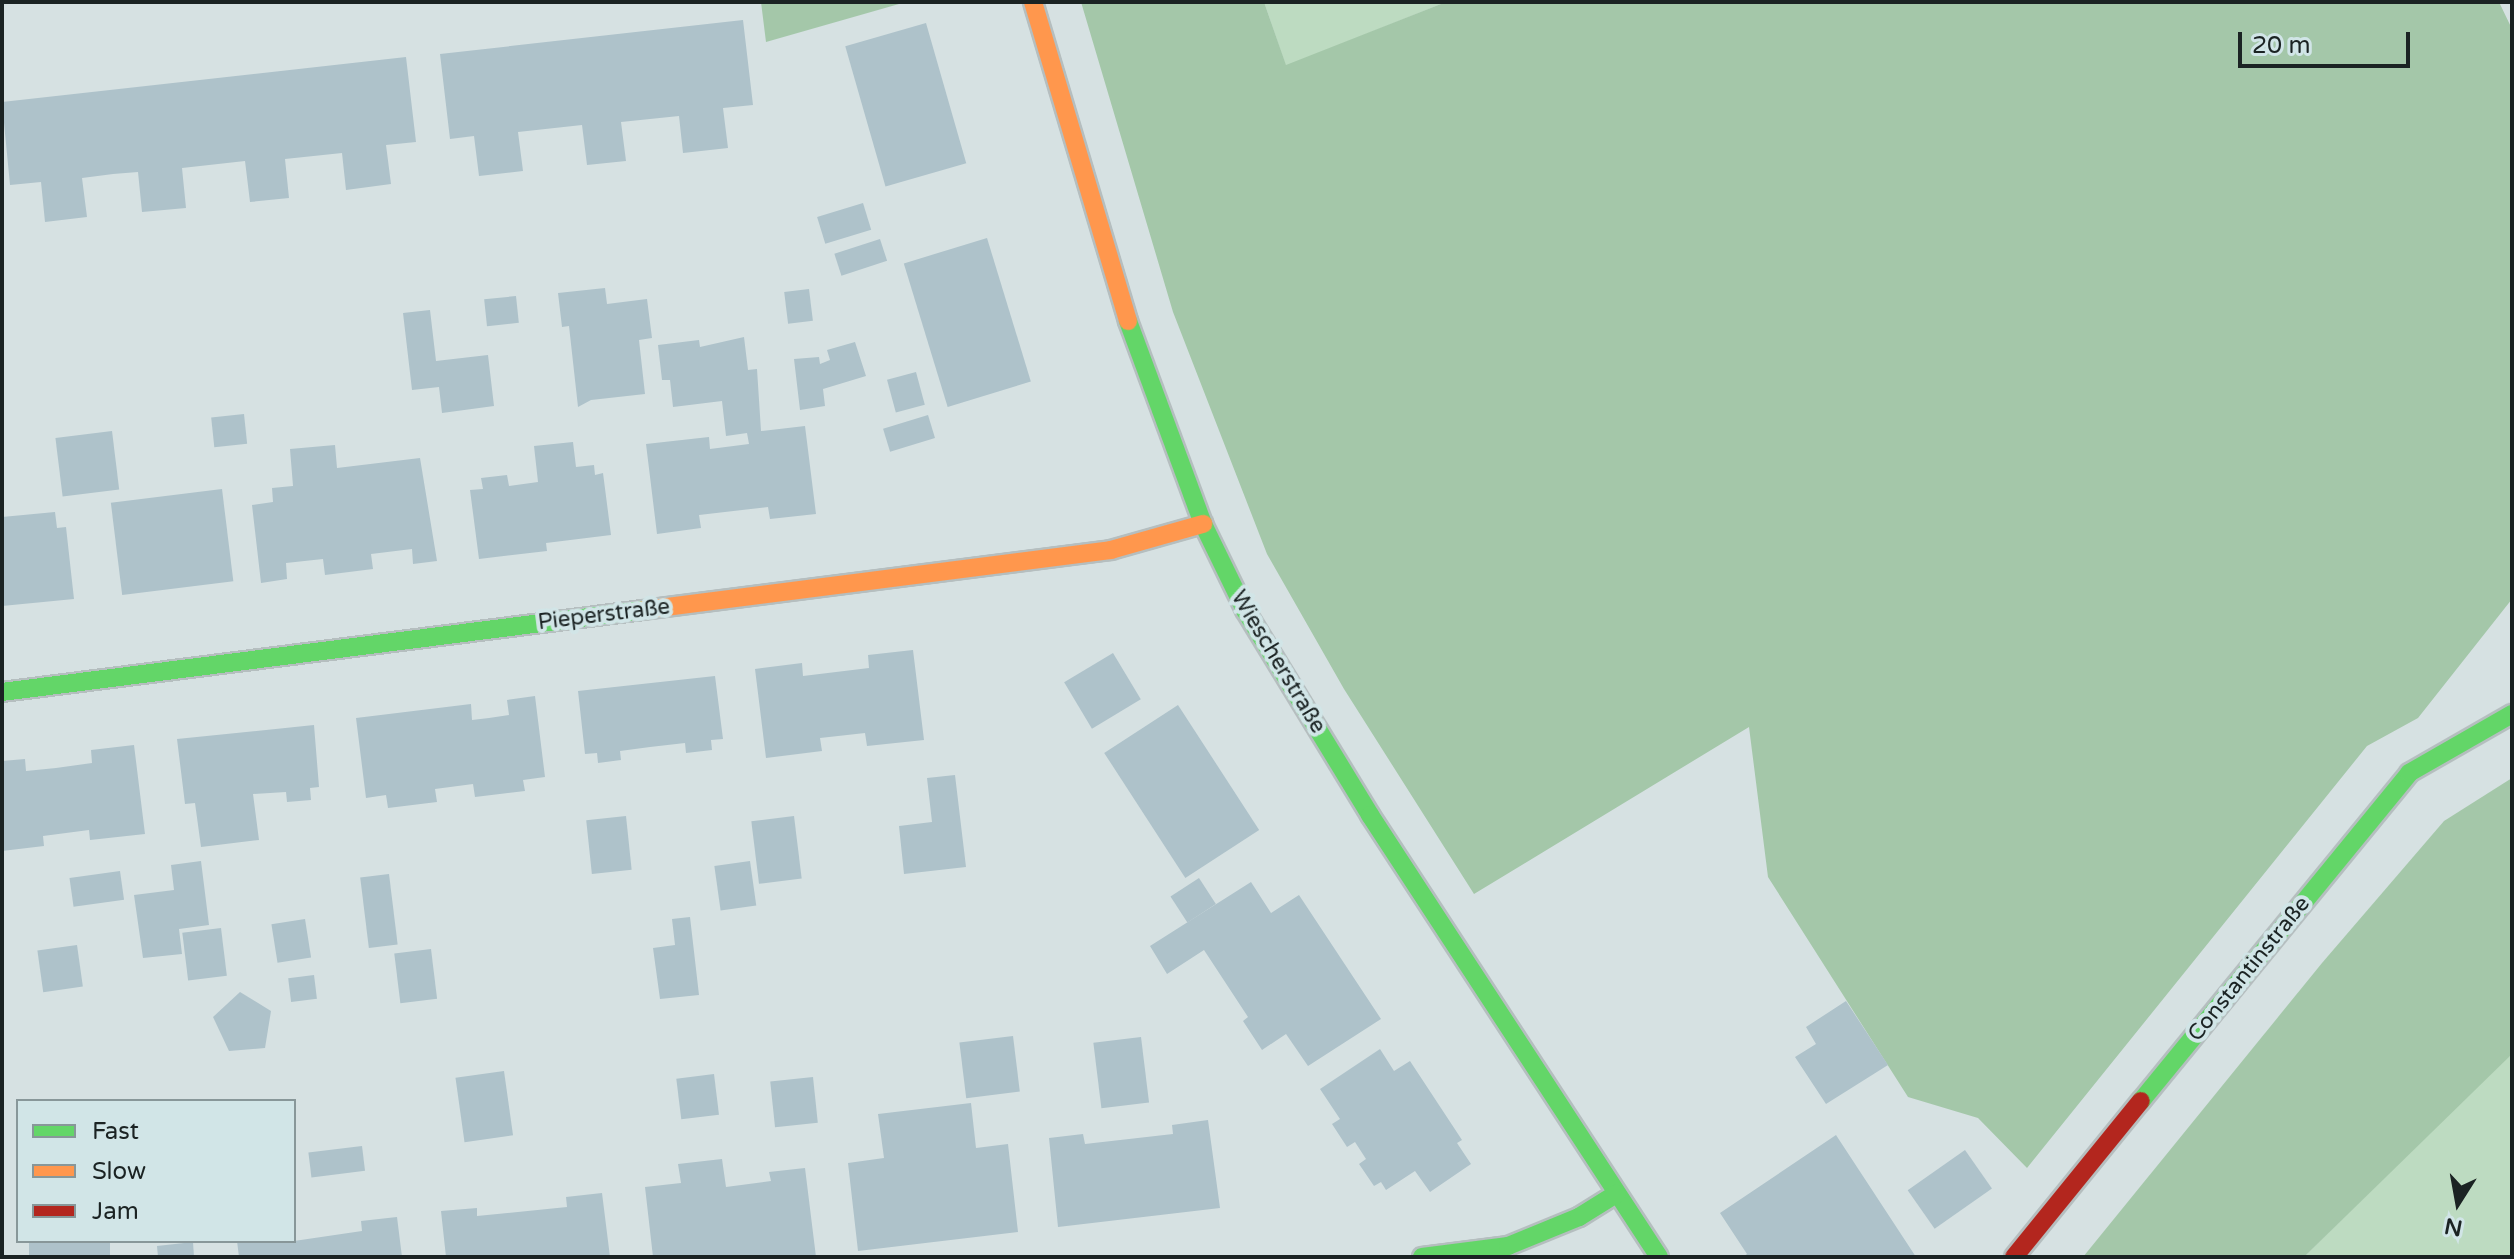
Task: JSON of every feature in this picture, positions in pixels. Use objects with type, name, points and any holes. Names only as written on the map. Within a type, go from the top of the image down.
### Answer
[{"type":"street","name":"Wiescherstraße","points":[[1033,2],[1115,286],[1203,524],[1245,610],[1359,796],[1659,1257]]},
{"type":"street","name":"Pieperstraße","points":[[2,692],[1111,550],[1203,524]]},
{"type":"street","name":"Constantinstraße","points":[[2014,1257],[2409,773],[2512,714]]},
{"type":"street","points":[[1422,1257],[1508,1246],[1579,1217],[1616,1194]]},
{"type":"green space","points":[[761,2],[906,2],[766,42]]},
{"type":"green space","points":[[1081,2],[1264,2],[1286,65],[1446,2],[2499,2],[2512,29],[2512,599],[2418,718],[2367,746],[2027,1168],[1978,1118],[1908,1097],[1768,877],[1749,727],[1474,894],[1344,689],[1267,554],[1173,312]]},
{"type":"green space","points":[[1264,2],[1446,2],[1286,66]]},
{"type":"green space","points":[[2512,778],[2512,1054],[2304,1257],[2083,1257],[2322,963],[2444,821]]},
{"type":"green space","points":[[2512,1054],[2512,1257],[2304,1257],[2496,1067]]},
{"type":"building","points":[[743,20],[753,105],[723,108],[728,148],[683,153],[679,116],[621,122],[626,161],[587,165],[582,125],[518,132],[523,171],[479,176],[474,136],[450,139],[440,54]]},
{"type":"building","points":[[926,23],[966,163],[885,186],[845,46]]},
{"type":"building","points":[[406,57],[416,142],[386,145],[391,184],[346,190],[342,153],[285,159],[289,198],[250,202],[245,161],[182,168],[186,208],[142,212],[138,172],[113,174],[82,178],[87,217],[45,222],[41,182],[10,185],[2,102]]},
{"type":"building","points":[[863,203],[871,230],[825,244],[817,217]]},
{"type":"building","points":[[987,238],[1031,381],[948,407],[904,263]]},
{"type":"building","points":[[880,239],[887,261],[841,276],[834,254]]},
{"type":"building","points":[[605,288],[607,304],[647,299],[652,338],[639,340],[645,394],[591,400],[578,407],[569,326],[562,327],[558,293]]},
{"type":"building","points":[[809,289],[813,321],[788,324],[784,292]]},
{"type":"building","points":[[516,296],[519,323],[487,326],[484,299]]},
{"type":"building","points":[[430,310],[436,361],[488,355],[494,406],[442,413],[439,387],[412,390],[403,313]]},
{"type":"building","points":[[744,337],[748,370],[757,369],[761,431],[805,426],[816,514],[770,519],[768,507],[699,515],[701,528],[657,534],[646,444],[709,437],[710,449],[749,444],[747,433],[726,436],[722,401],[673,407],[670,380],[662,380],[658,345],[699,340],[700,347]]},
{"type":"building","points":[[855,342],[866,376],[823,389],[825,406],[800,410],[794,359],[819,357],[820,364],[830,360],[827,350]]},
{"type":"building","points":[[916,372],[925,405],[896,413],[887,380]]},
{"type":"building","points":[[244,414],[247,444],[214,447],[211,417]]},
{"type":"building","points":[[928,415],[935,438],[890,452],[883,429]]},
{"type":"building","points":[[112,431],[119,490],[63,497],[55,438]]},
{"type":"building","points":[[573,442],[576,467],[594,465],[595,475],[603,473],[611,535],[546,543],[547,551],[479,559],[470,490],[483,489],[481,478],[507,475],[509,486],[538,482],[534,446]]},
{"type":"building","points":[[335,445],[337,468],[420,458],[437,561],[413,564],[412,549],[371,554],[373,569],[325,575],[323,559],[286,563],[287,579],[261,583],[252,505],[273,502],[272,488],[293,486],[290,449]]},
{"type":"building","points":[[222,489],[233,581],[122,595],[111,503]]},
{"type":"building","points":[[55,512],[57,528],[66,527],[74,599],[2,606],[2,517]]},
{"type":"building","points":[[913,650],[924,740],[867,746],[865,733],[820,738],[822,751],[766,758],[755,669],[802,663],[803,676],[869,668],[868,655]]},
{"type":"building","points":[[1113,653],[1141,699],[1092,729],[1064,682]]},
{"type":"building","points":[[715,676],[723,739],[711,740],[712,750],[686,753],[685,743],[620,751],[621,760],[598,763],[597,753],[585,754],[578,691]]},
{"type":"building","points":[[535,696],[545,777],[523,780],[525,791],[475,797],[473,784],[435,789],[437,802],[388,808],[386,795],[366,798],[356,718],[471,704],[472,720],[489,718],[509,715],[507,700]]},
{"type":"building","points":[[1178,705],[1259,830],[1185,878],[1104,753]]},
{"type":"building","points":[[314,725],[319,787],[310,788],[311,800],[287,802],[286,792],[253,794],[259,840],[201,847],[195,803],[185,804],[177,739]]},
{"type":"building","points":[[134,745],[145,834],[90,840],[89,830],[43,836],[44,846],[2,851],[2,761],[25,759],[26,771],[56,768],[92,763],[91,750]]},
{"type":"building","points":[[955,775],[966,867],[904,874],[899,826],[932,822],[927,778]]},
{"type":"building","points":[[626,816],[632,870],[592,874],[586,820]]},
{"type":"building","points":[[794,816],[802,879],[759,884],[751,821]]},
{"type":"building","points":[[201,861],[209,925],[179,929],[182,954],[143,958],[134,895],[174,890],[171,865]]},
{"type":"building","points":[[750,861],[756,906],[721,911],[714,866]]},
{"type":"building","points":[[120,871],[124,900],[74,907],[69,878]]},
{"type":"building","points":[[389,874],[398,944],[369,948],[360,878]]},
{"type":"building","points":[[1199,878],[1216,904],[1187,923],[1170,897]]},
{"type":"building","points":[[1251,882],[1271,913],[1299,895],[1381,1019],[1308,1066],[1286,1034],[1262,1050],[1243,1021],[1248,1017],[1204,950],[1167,974],[1150,946]]},
{"type":"building","points":[[690,917],[699,995],[660,999],[653,948],[675,945],[672,919]]},
{"type":"building","points":[[305,919],[311,958],[278,963],[271,924]]},
{"type":"building","points":[[221,928],[227,976],[188,980],[182,933]]},
{"type":"building","points":[[77,945],[83,987],[43,992],[37,951]]},
{"type":"building","points":[[431,949],[437,999],[400,1003],[394,954]]},
{"type":"building","points":[[314,975],[317,999],[291,1002],[288,978]]},
{"type":"building","points":[[240,992],[271,1011],[265,1048],[229,1051],[213,1017]]},
{"type":"building","points":[[1846,1001],[1888,1065],[1826,1104],[1795,1057],[1816,1044],[1806,1027]]},
{"type":"building","points":[[1013,1036],[1020,1092],[966,1098],[959,1043]]},
{"type":"building","points":[[1141,1037],[1149,1103],[1101,1108],[1093,1043]]},
{"type":"building","points":[[1380,1049],[1394,1071],[1410,1061],[1462,1140],[1457,1143],[1471,1164],[1430,1192],[1415,1171],[1386,1190],[1381,1182],[1374,1186],[1359,1164],[1366,1159],[1355,1142],[1347,1147],[1332,1124],[1340,1119],[1320,1089]]},
{"type":"building","points":[[504,1071],[513,1135],[465,1142],[455,1078]]},
{"type":"building","points":[[714,1074],[719,1115],[681,1119],[676,1079]]},
{"type":"building","points":[[813,1077],[818,1123],[775,1127],[770,1081]]},
{"type":"building","points":[[971,1103],[976,1148],[1008,1144],[1018,1232],[858,1251],[848,1163],[884,1158],[878,1114]]},
{"type":"building","points":[[1208,1120],[1220,1208],[1058,1227],[1049,1138],[1083,1134],[1085,1144],[1173,1134],[1172,1125]]},
{"type":"building","points":[[1836,1135],[1916,1257],[1743,1257],[1747,1254],[1720,1213]]},
{"type":"building","points":[[362,1146],[365,1171],[311,1177],[308,1153]]},
{"type":"building","points":[[1965,1150],[1992,1189],[1935,1229],[1908,1190]]},
{"type":"building","points":[[722,1159],[726,1187],[771,1181],[769,1172],[805,1168],[816,1257],[653,1257],[645,1187],[681,1183],[678,1164]]},
{"type":"building","points":[[602,1193],[610,1257],[446,1257],[441,1211],[477,1208],[477,1216],[567,1207],[566,1197]]},
{"type":"building","points":[[397,1217],[402,1257],[239,1257],[237,1243],[296,1243],[362,1231],[361,1221]]},
{"type":"building","points":[[29,1243],[110,1243],[110,1257],[29,1257]]},
{"type":"building","points":[[193,1243],[194,1257],[158,1257],[157,1246]]},
{"type":"traffic: fast","points":[[1128,321],[1203,524],[1245,610],[1370,815],[1659,1257]]},
{"type":"traffic: fast","points":[[2,692],[643,610]]},
{"type":"traffic: fast","points":[[2141,1101],[2409,773],[2512,714]]},
{"type":"traffic: fast","points":[[1422,1257],[1508,1246],[1579,1217],[1616,1194]]},
{"type":"traffic: slow","points":[[1033,2],[1128,321]]},
{"type":"traffic: slow","points":[[643,610],[1111,550],[1203,524]]},
{"type":"traffic: jam","points":[[2014,1257],[2141,1101]]}]
